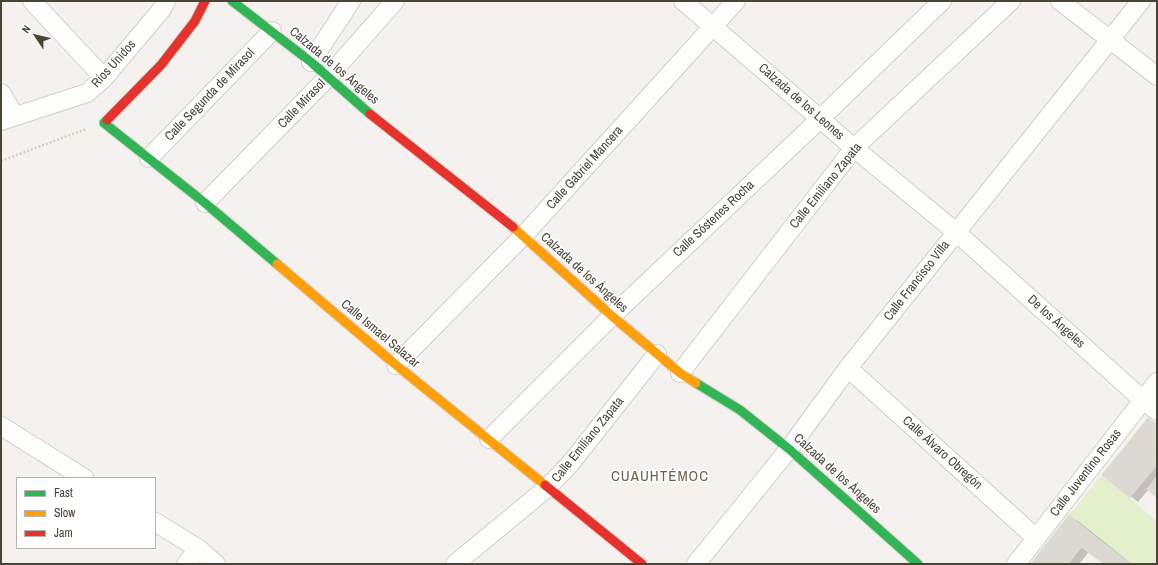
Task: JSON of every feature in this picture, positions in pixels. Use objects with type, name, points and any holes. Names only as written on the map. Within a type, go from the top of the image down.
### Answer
[{"type":"street","points":[[32,1],[104,78]]},
{"type":"street","points":[[104,123],[161,65],[195,21],[205,1]]},
{"type":"street","name":"Calzada de los Ángeles","points":[[232,1],[311,62],[366,111],[524,235],[612,316],[680,373],[740,410],[789,449],[918,564]]},
{"type":"street","points":[[311,62],[351,1]]},
{"type":"street","name":"Calle Mirasol","points":[[205,203],[328,77],[395,1]]},
{"type":"street","name":"Calzada de los Leones","points":[[683,1],[854,148],[956,232]]},
{"type":"street","name":"Calle Gabriel Mancera","points":[[396,365],[524,235],[736,1]]},
{"type":"street","name":"Calle Sóstenes Rocha","points":[[489,440],[612,316],[942,1]]},
{"type":"street","name":"Calle Emiliano Zapata","points":[[680,373],[854,148],[1011,1]]},
{"type":"street","points":[[1060,1],[1157,76]]},
{"type":"street","name":"Calle Francisco Villa","points":[[696,564],[789,449],[848,368],[1141,1]]},
{"type":"street","name":"Ríos Unidos","points":[[8,118],[86,93],[104,78],[160,4]]},
{"type":"street","name":"Calle Segunda de Mirasol","points":[[149,158],[272,31]]},
{"type":"street","points":[[1,93],[8,118]]},
{"type":"street","name":"Calle Ismael Salazar","points":[[104,123],[205,203],[396,365],[642,564]]},
{"type":"street","name":"De los Ángeles","points":[[956,232],[1150,405]]},
{"type":"street","name":"Calle Emiliano Zapata","points":[[455,564],[547,488],[570,464],[657,354]]},
{"type":"street","name":"Calle Álvaro Obregón","points":[[848,368],[1036,538]]},
{"type":"street","name":"Calle Juventino Rosas","points":[[1016,564],[1036,538],[1150,405],[1157,382]]},
{"type":"street","points":[[1,426],[82,477]]},
{"type":"street","points":[[156,523],[199,549],[216,564]]},
{"type":"street","points":[[186,564],[199,549]]},
{"type":"path","points":[[1,161],[104,123]]},
{"type":"green space","points":[[1102,475],[1157,521],[1157,564],[1131,564],[1069,515]]},
{"type":"building","points":[[1148,418],[1157,425],[1157,452],[1135,434]]},
{"type":"building","points":[[1135,434],[1157,453],[1157,465],[1152,471],[1125,447]]},
{"type":"building","points":[[1125,447],[1152,471],[1141,484],[1113,461]]},
{"type":"building","points":[[1113,461],[1141,484],[1130,498],[1102,475]]},
{"type":"building","points":[[1157,476],[1157,498],[1147,489]]},
{"type":"building","points":[[1069,515],[1092,534],[1068,564],[1063,564],[1043,548]]},
{"type":"building","points":[[1092,534],[1131,564],[1104,564],[1081,547]]},
{"type":"building","points":[[1043,548],[1063,564],[1031,564]]},
{"type":"traffic: fast","points":[[232,1],[311,62],[370,114]]},
{"type":"traffic: fast","points":[[107,120],[104,123],[205,203],[277,264]]},
{"type":"traffic: fast","points":[[696,383],[740,410],[789,449],[918,564]]},
{"type":"traffic: slow","points":[[513,227],[612,316],[680,373],[696,383]]},
{"type":"traffic: slow","points":[[277,264],[396,365],[545,485]]},
{"type":"traffic: jam","points":[[107,120],[161,65],[195,21],[205,1]]},
{"type":"traffic: jam","points":[[370,114],[513,227]]},
{"type":"traffic: jam","points":[[545,485],[642,564]]},
{"type":"district","name":"CUAUHTÉMOC","points":[[660,477]]}]
